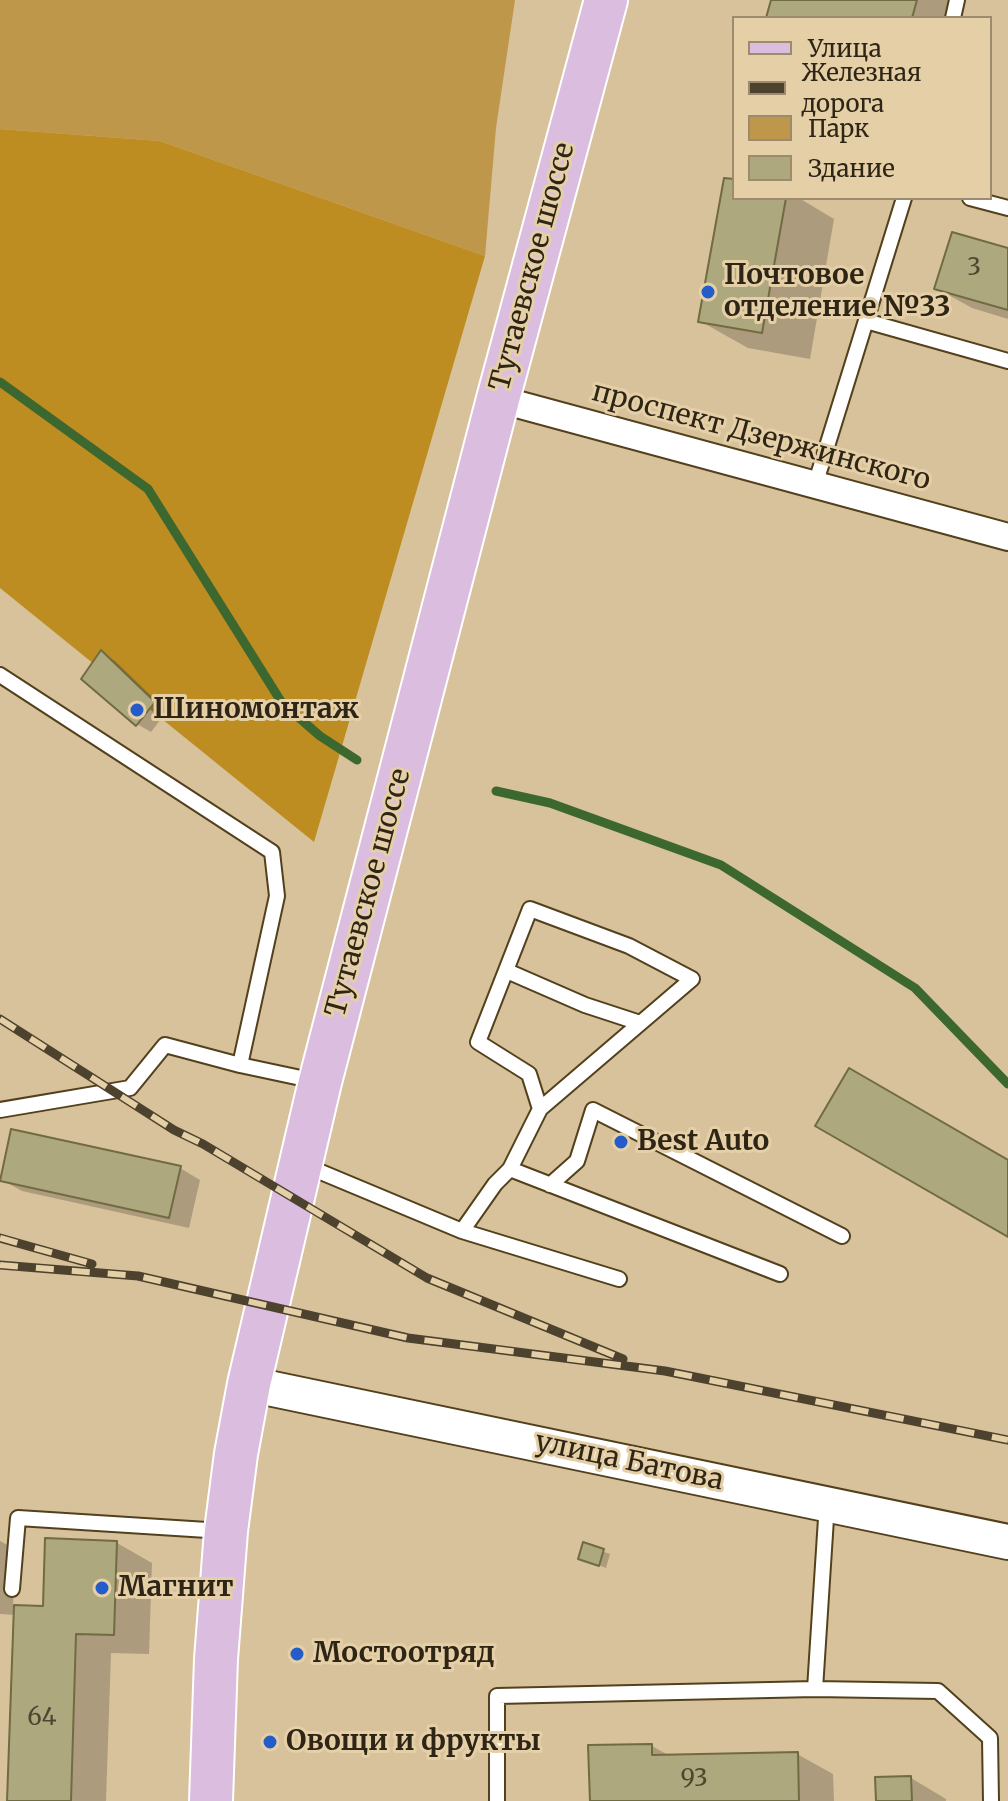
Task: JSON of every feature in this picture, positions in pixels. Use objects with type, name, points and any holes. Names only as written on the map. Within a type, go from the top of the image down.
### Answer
[{"type":"main road","name":"Тутаевское шоссе","points":[[211,1801],[216,1659],[226,1531],[249,1384],[320,1082],[498,399],[606,0]]},
{"type":"street","name":"проспект Дзержинского","points":[[498,399],[1008,537]]},
{"type":"street","name":"улица Батова","points":[[249,1384],[1008,1542]]},
{"type":"lane","points":[[815,485],[903,200]]},
{"type":"lane","points":[[978,200],[1008,208]]},
{"type":"lane","points":[[866,321],[1008,361]]},
{"type":"lane","points":[[0,675],[272,852],[277,896],[240,1065]]},
{"type":"lane","points":[[462,1231],[495,1184],[510,1169],[540,1109],[692,979],[629,946],[530,909],[478,1042],[529,1074],[540,1109]]},
{"type":"lane","points":[[507,971],[585,1005],[640,1023]]},
{"type":"lane","points":[[0,1110],[130,1088],[165,1045],[320,1082]]},
{"type":"lane","points":[[550,1185],[577,1161],[593,1110],[842,1236]]},
{"type":"lane","points":[[300,1163],[462,1231],[619,1279]]},
{"type":"lane","points":[[510,1169],[780,1274]]},
{"type":"lane","points":[[815,1689],[827,1503]]},
{"type":"lane","points":[[12,1589],[18,1518],[226,1531]]},
{"type":"lane","points":[[497,1801],[497,1696],[815,1689],[938,1691],[990,1738],[991,1801]]},
{"type":"green space","points":[[0,0],[515,0],[496,128],[485,256],[160,141],[0,129]]},
{"type":"shaded area","points":[[0,129],[160,141],[485,256],[314,842],[0,588]]},
{"type":"building","points":[[771,0],[917,0],[913,16],[767,16]]},
{"type":"building","points":[[724,178],[732,179],[732,200],[786,200],[762,333],[698,322]]},
{"type":"building","points":[[952,232],[1008,248],[1008,310],[934,289]]},
{"type":"building","points":[[101,650],[155,702],[136,726],[81,679]]},
{"type":"building","points":[[849,1068],[1008,1160],[1008,1237],[815,1126]]},
{"type":"building","points":[[11,1129],[181,1166],[169,1218],[0,1181]]},
{"type":"building","points":[[45,1538],[117,1541],[114,1635],[76,1634],[71,1801],[7,1801],[14,1605],[43,1606]]},
{"type":"building","points":[[583,1542],[604,1549],[599,1566],[578,1559]]},
{"type":"building","points":[[652,1744],[652,1755],[798,1752],[799,1801],[590,1801],[588,1745]]},
{"type":"building","points":[[911,1776],[912,1801],[876,1801],[875,1777]]},
{"type":"waterway","points":[[0,382],[148,489],[282,703],[320,736],[357,760]]},
{"type":"waterway","points":[[496,791],[550,803],[721,865],[915,988],[1008,1084]]},
{"type":"railway","points":[[0,1019],[174,1130],[203,1144],[427,1278],[623,1359]]},
{"type":"railway","points":[[0,1238],[92,1264]]},
{"type":"railway","points":[[0,1265],[138,1276],[408,1338],[665,1371],[1008,1440]]},
{"type":"place","name":"Почтовое отделение №33","points":[[708,292]]},
{"type":"place","name":"Шиномонтаж","points":[[137,710]]},
{"type":"place","name":"Best Auto","points":[[621,1142]]},
{"type":"place","name":"Магнит","points":[[102,1588]]},
{"type":"place","name":"Мостоотряд","points":[[297,1654]]},
{"type":"place","name":"Овощи и фрукты","points":[[270,1742]]}]
